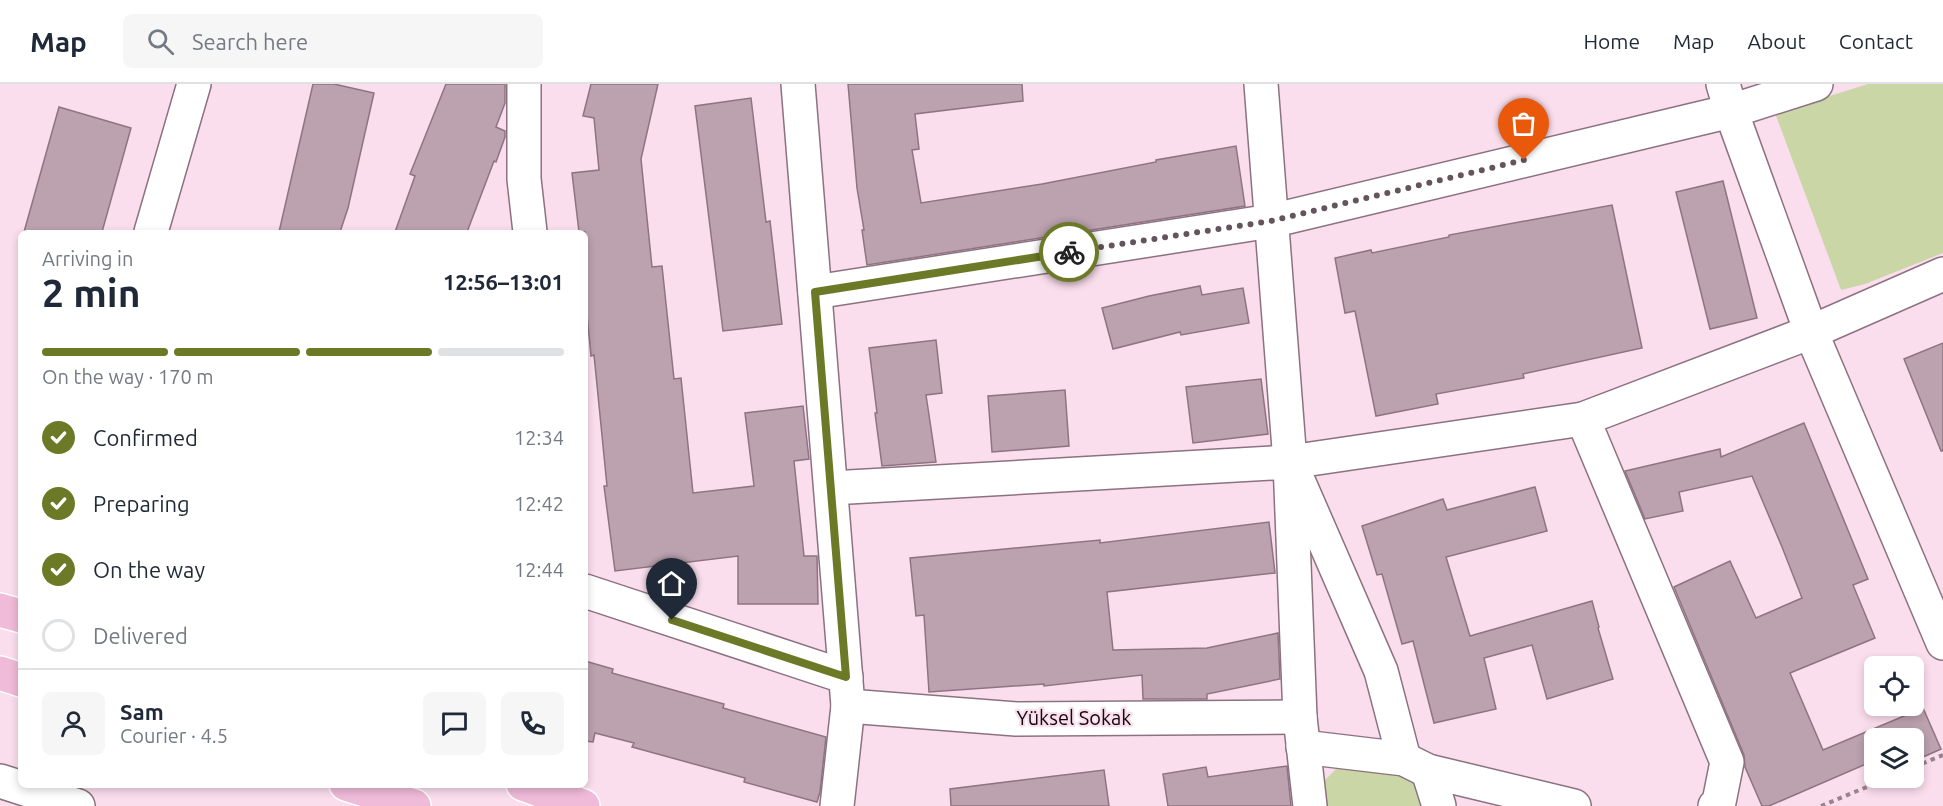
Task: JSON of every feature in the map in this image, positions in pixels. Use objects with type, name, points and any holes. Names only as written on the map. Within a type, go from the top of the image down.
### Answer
[{"type":"main road","points":[[0,610],[18,615]]},
{"type":"main road","points":[[0,674],[18,679]]},
{"type":"main road","points":[[358,788],[414,806]]},
{"type":"main road","points":[[534,788],[583,806]]},
{"type":"street","points":[[152,230],[194,84]]},
{"type":"street","points":[[524,84],[524,180],[530,230]]},
{"type":"street","points":[[798,84],[847,692],[837,806]]},
{"type":"street","points":[[1261,84],[1290,462],[1301,732],[1310,806]]},
{"type":"street","points":[[815,292],[1271,221],[1727,97],[1816,84]]},
{"type":"street","points":[[1727,97],[1811,332],[1943,643]]},
{"type":"street","points":[[831,488],[1290,462],[1583,419],[1811,332],[1943,274]]},
{"type":"street","points":[[1583,419],[1727,762],[1719,802],[1715,806]]},
{"type":"street","points":[[1290,462],[1381,671],[1416,765],[1439,806]]},
{"type":"street","name":"Yüksel Sokak","points":[[588,592],[847,692],[1016,719],[1301,732],[1574,806]]},
{"type":"street","points":[[0,781],[42,801],[78,806]]},
{"type":"path","points":[[1924,763],[1943,755]]},
{"type":"path","points":[[1821,806],[1864,788]]},
{"type":"green space","points":[[1868,84],[1943,84],[1943,253],[1865,284],[1841,290],[1775,113]]},
{"type":"green space","points":[[1337,768],[1384,771],[1413,781],[1420,806],[1327,806],[1325,780]]},
{"type":"building","points":[[313,84],[334,84],[374,93],[348,208],[341,230],[279,230]]},
{"type":"building","points":[[446,84],[505,84],[505,103],[496,127],[505,131],[505,137],[468,230],[396,230],[415,176],[410,174]]},
{"type":"building","points":[[591,84],[658,84],[641,159],[652,267],[662,266],[674,379],[681,378],[693,493],[754,486],[745,413],[803,406],[809,459],[794,461],[804,556],[817,556],[818,604],[738,604],[738,556],[615,571],[604,486],[607,486],[594,355],[591,356],[588,324],[588,230],[579,230],[572,173],[599,170],[594,118],[583,116]]},
{"type":"building","points":[[848,84],[1022,84],[1023,101],[915,114],[919,149],[912,150],[921,203],[1042,184],[1236,146],[1245,206],[867,265],[857,188]]},
{"type":"building","points":[[751,98],[766,222],[770,221],[782,324],[723,331],[695,106]]},
{"type":"building","points":[[59,107],[131,128],[103,230],[25,230]]},
{"type":"building","points":[[1723,181],[1757,318],[1710,329],[1676,192]]},
{"type":"building","points":[[1612,205],[1642,348],[1523,374],[1524,378],[1436,394],[1438,404],[1376,416],[1355,311],[1345,313],[1335,258],[1371,250],[1372,253],[1449,237],[1449,235]]},
{"type":"building","points":[[1200,286],[1202,295],[1243,288],[1249,323],[1181,335],[1180,332],[1113,349],[1102,308]]},
{"type":"building","points":[[936,340],[942,393],[926,395],[936,462],[882,466],[869,348]]},
{"type":"building","points":[[1943,343],[1943,451],[1941,451],[1904,359]]},
{"type":"building","points":[[1261,379],[1268,434],[1193,443],[1186,387]]},
{"type":"building","points":[[1065,390],[1069,446],[992,452],[988,396]]},
{"type":"building","points":[[1804,423],[1868,579],[1853,585],[1875,638],[1790,673],[1823,750],[1864,733],[1864,765],[1769,806],[1762,806],[1745,767],[1744,755],[1674,587],[1730,561],[1756,618],[1802,598],[1752,476],[1679,492],[1683,511],[1645,519],[1625,471],[1720,449],[1721,457]]},
{"type":"building","points":[[1535,487],[1547,531],[1446,557],[1470,636],[1592,601],[1613,679],[1547,699],[1532,645],[1484,658],[1496,709],[1434,723],[1413,641],[1402,644],[1382,574],[1377,575],[1362,526],[1443,499],[1447,510]]},
{"type":"building","points":[[1269,522],[1275,573],[1107,592],[1113,650],[1207,648],[1278,633],[1280,679],[1207,694],[1207,699],[1143,699],[1142,675],[1044,686],[1044,684],[929,692],[924,615],[916,616],[910,558],[1100,540],[1100,543]]},
{"type":"building","points":[[588,662],[613,669],[612,673],[724,704],[723,708],[826,737],[817,802],[744,782],[745,778],[632,747],[634,743],[595,733],[593,742],[588,741]]},
{"type":"building","points":[[1924,710],[1941,749],[1924,757],[1924,728],[1875,728],[1904,716],[1924,716]]},
{"type":"building","points":[[1287,766],[1291,806],[1168,806],[1163,774],[1206,767],[1208,777]]},
{"type":"building","points":[[1104,770],[1109,806],[951,806],[950,789]]},
{"type":"way so far","points":[[1069,252],[1271,221],[1524,160]]},
{"type":"route","points":[[672,620],[846,677],[815,292],[1069,252]]}]
